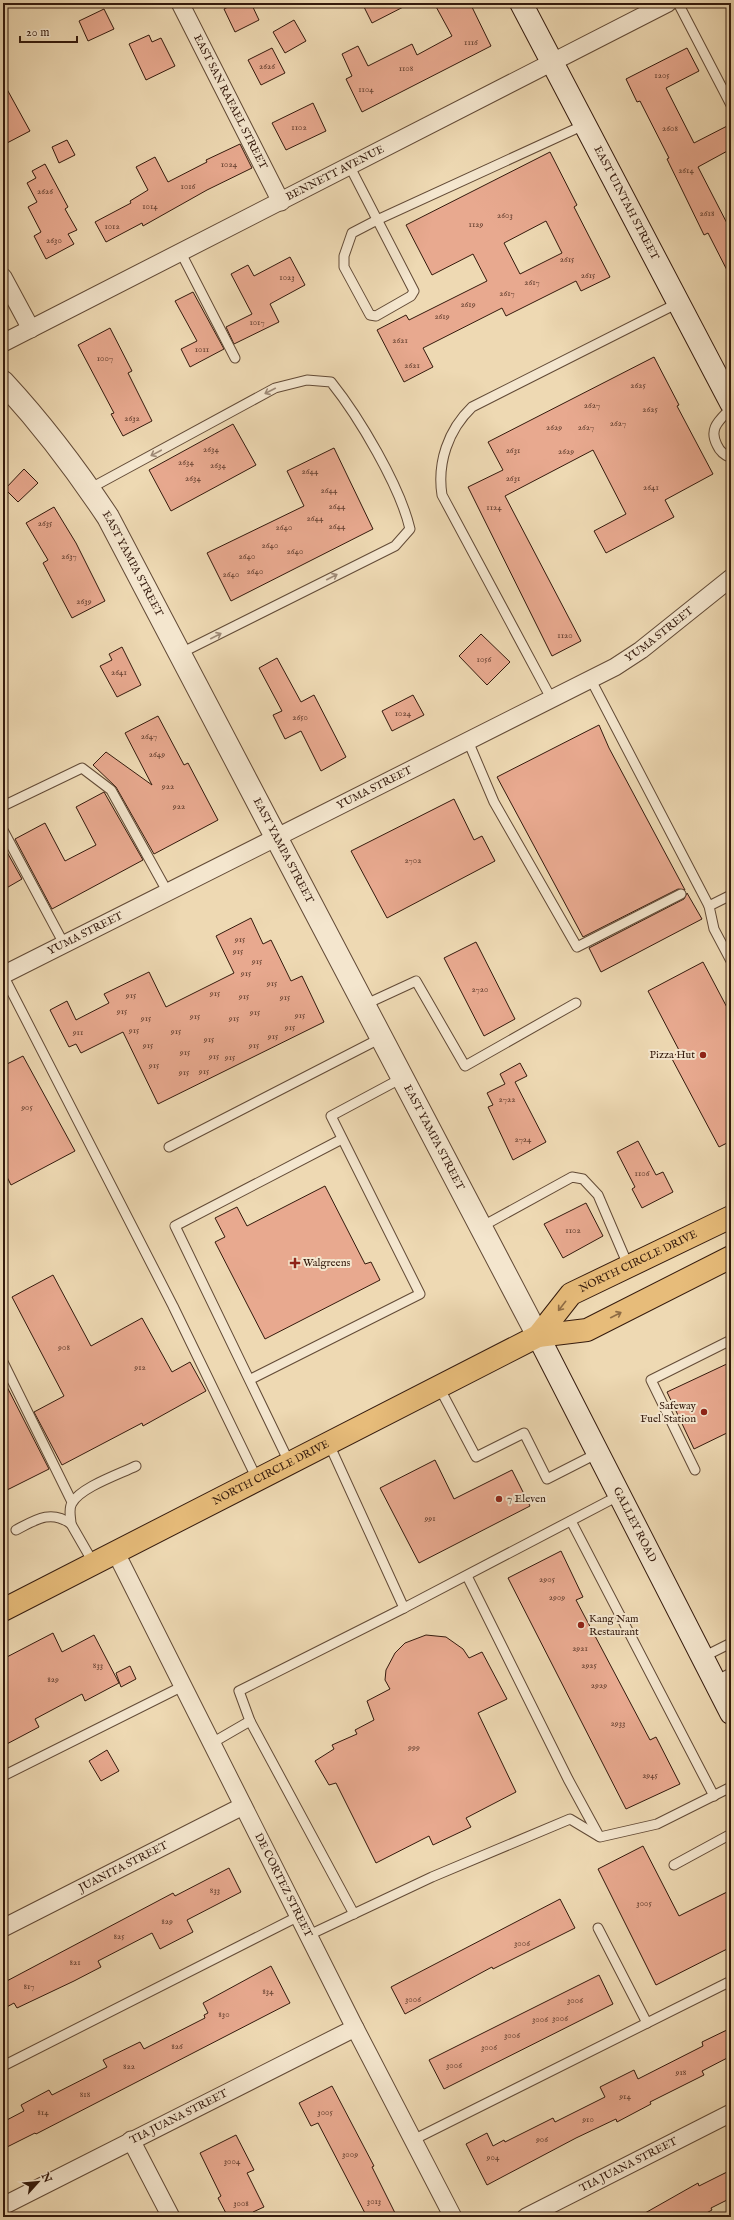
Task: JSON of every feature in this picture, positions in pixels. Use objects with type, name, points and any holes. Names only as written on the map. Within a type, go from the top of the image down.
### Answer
[{"type":"main road","name":"NORTH CIRCLE DRIVE","points":[[538,1336],[571,1294],[731,1216]]},
{"type":"main road","name":"NORTH CIRCLE DRIVE","points":[[3,1610],[258,1481],[438,1385],[538,1336],[587,1330],[731,1257]]},
{"type":"street","name":"EAST SAN RAFAEL STREET","points":[[180,3],[281,202]]},
{"type":"street","name":"EAST UINTAH STREET","points":[[521,3],[731,403]]},
{"type":"street","name":"BENNETT AVENUE","points":[[3,343],[668,3]]},
{"type":"street","points":[[3,277],[30,329]]},
{"type":"street","name":"EAST YAMPA STREET","points":[[3,382],[45,429],[108,517],[181,653],[538,1336]]},
{"type":"street","name":"YUMA STREET","points":[[3,975],[167,891],[590,680],[641,650],[731,578]]},
{"type":"street","name":"GALLEY ROAD","points":[[538,1336],[703,1657],[723,1677],[731,1713]]},
{"type":"street","name":"DE CORTEZ STREET","points":[[116,1552],[355,2028],[453,2217]]},
{"type":"street","name":"JUANITA STREET","points":[[3,1928],[243,1806]]},
{"type":"street","name":"TIA JUANA STREET","points":[[3,2206],[355,2028]]},
{"type":"street","name":"TIA JUANA STREET","points":[[526,2217],[731,2113]]},
{"type":"street","points":[[132,2140],[170,2217]]},
{"type":"lane","points":[[678,3],[731,105]]},
{"type":"lane","points":[[350,166],[377,220],[414,291],[411,296],[376,316],[370,314],[344,267],[344,256],[352,233],[377,220],[584,125]]},
{"type":"lane","points":[[181,253],[235,358]]},
{"type":"lane","points":[[552,700],[442,495],[440,480],[442,460],[454,430],[463,416],[472,407],[678,303]]},
{"type":"lane","points":[[89,489],[275,388],[307,380],[331,382],[342,396],[369,440],[405,510],[410,529],[394,546],[181,653]]},
{"type":"lane","points":[[731,408],[716,424],[712,431],[713,439],[719,450],[731,458]]},
{"type":"lane","points":[[590,680],[709,906],[714,929],[731,961]]},
{"type":"lane","points":[[468,741],[494,802],[577,947],[681,894]]},
{"type":"lane","points":[[3,806],[82,768],[111,790],[167,891]]},
{"type":"lane","points":[[3,830],[64,944]]},
{"type":"lane","points":[[709,906],[731,895]]},
{"type":"lane","points":[[3,975],[173,1306],[258,1481]]},
{"type":"lane","points":[[364,1005],[416,981],[465,1066],[576,1003]]},
{"type":"lane","points":[[169,1147],[381,1038]]},
{"type":"lane","points":[[251,1379],[420,1294],[331,1116],[402,1078]]},
{"type":"lane","points":[[290,1464],[251,1379],[175,1226],[342,1139]]},
{"type":"lane","points":[[481,1226],[572,1178],[583,1179],[598,1195],[628,1265]]},
{"type":"lane","points":[[694,1470],[651,1380],[731,1340]]},
{"type":"lane","points":[[3,1362],[72,1502]]},
{"type":"lane","points":[[438,1385],[476,1457],[524,1433],[547,1478],[598,1453]]},
{"type":"lane","points":[[329,1444],[404,1608]]},
{"type":"lane","points":[[94,1564],[71,1524],[70,1508],[72,1502],[89,1489],[136,1466]]},
{"type":"lane","points":[[354,1914],[250,1721],[239,1691],[467,1576],[620,1495]]},
{"type":"lane","points":[[16,1530],[44,1516],[56,1516],[71,1524]]},
{"type":"lane","points":[[571,1521],[714,1796]]},
{"type":"lane","points":[[467,1576],[568,1779],[600,1837]]},
{"type":"lane","points":[[703,1657],[731,1643]]},
{"type":"lane","points":[[3,1776],[183,1686]]},
{"type":"lane","points":[[212,1743],[250,1721]]},
{"type":"lane","points":[[308,1935],[432,1877],[570,1819],[600,1837],[657,1824],[731,1787]]},
{"type":"lane","points":[[674,1865],[731,1834]]},
{"type":"lane","points":[[3,2066],[299,1916]]},
{"type":"lane","points":[[598,1928],[647,2023]]},
{"type":"lane","points":[[413,2140],[731,1981]]},
{"type":"building","points":[[236,3],[251,3],[259,20],[235,32],[224,9]]},
{"type":"building","points":[[362,3],[411,3],[372,23]]},
{"type":"building","points":[[434,3],[470,3],[491,46],[362,112],[346,79],[352,76],[342,54],[358,46],[368,66],[412,44],[417,55],[452,36]]},
{"type":"building","points":[[104,9],[114,29],[88,41],[79,21]]},
{"type":"building","points":[[294,20],[306,41],[285,53],[273,32]]},
{"type":"building","points":[[149,35],[152,42],[161,38],[175,66],[146,80],[129,44]]},
{"type":"building","points":[[272,48],[285,73],[261,85],[248,60]]},
{"type":"building","points":[[687,48],[699,71],[666,88],[694,143],[731,124],[731,149],[698,167],[731,231],[731,278],[708,233],[704,235],[667,159],[669,158],[640,101],[637,102],[626,79]]},
{"type":"building","points":[[3,82],[30,131],[7,143],[3,135]]},
{"type":"building","points":[[313,103],[326,131],[286,150],[272,123]]},
{"type":"building","points":[[67,140],[75,155],[59,163],[52,147]]},
{"type":"building","points":[[240,144],[252,168],[207,190],[143,226],[142,223],[106,242],[95,222],[131,203],[130,201],[148,190],[136,167],[155,157],[168,182],[207,162],[206,160]]},
{"type":"building","points":[[550,152],[577,205],[574,207],[610,277],[581,291],[576,281],[506,316],[502,308],[423,348],[433,367],[404,382],[377,330],[406,315],[409,320],[487,281],[473,254],[432,275],[406,225]],"holes":[[[546,221],[562,253],[520,274],[504,243]]]},
{"type":"building","points":[[45,164],[68,207],[65,209],[77,230],[68,234],[74,244],[46,259],[34,236],[41,232],[28,207],[37,202],[27,183],[36,178],[32,171]]},
{"type":"building","points":[[290,257],[305,285],[270,304],[279,322],[234,344],[226,327],[252,314],[231,274],[248,265],[254,276]]},
{"type":"building","points":[[193,292],[224,349],[190,367],[181,349],[197,341],[175,301]]},
{"type":"building","points":[[110,328],[132,371],[128,373],[152,421],[123,436],[111,414],[114,413],[78,345]]},
{"type":"building","points":[[654,357],[679,405],[677,406],[713,474],[665,500],[674,517],[606,553],[594,531],[626,514],[593,450],[505,496],[581,641],[552,656],[468,487],[503,470],[488,442]]},
{"type":"building","points":[[233,424],[256,465],[171,511],[149,470]]},
{"type":"building","points":[[334,448],[373,529],[231,601],[207,553],[304,506],[287,471]]},
{"type":"building","points":[[24,469],[38,483],[18,502],[5,489]]},
{"type":"building","points":[[54,507],[76,543],[105,601],[72,618],[43,563],[48,560],[26,523]]},
{"type":"building","points":[[481,634],[510,662],[487,685],[459,656]]},
{"type":"building","points":[[122,647],[141,685],[117,697],[100,666],[112,660],[109,654]]},
{"type":"building","points":[[277,658],[301,702],[314,695],[346,757],[321,771],[301,731],[285,739],[273,715],[282,711],[259,668]]},
{"type":"building","points":[[413,695],[424,715],[392,731],[382,711]]},
{"type":"building","points":[[158,716],[184,765],[188,763],[218,820],[154,854],[116,787],[93,765],[106,752],[152,785],[125,733]]},
{"type":"building","points":[[599,725],[609,748],[685,890],[678,889],[583,937],[497,777]]},
{"type":"building","points":[[104,792],[143,860],[52,909],[15,839],[45,823],[65,861],[96,845],[76,807]]},
{"type":"building","points":[[454,799],[474,840],[482,836],[495,861],[387,918],[351,851]]},
{"type":"building","points":[[3,845],[22,879],[3,890]]},
{"type":"building","points":[[687,893],[702,919],[601,972],[589,948],[684,899]]},
{"type":"building","points":[[251,918],[263,944],[271,940],[291,981],[302,976],[324,1022],[158,1104],[123,1032],[81,1053],[76,1044],[69,1047],[50,1010],[67,1001],[76,1020],[109,1003],[104,994],[149,972],[166,1007],[234,973],[216,936]]},
{"type":"building","points":[[476,942],[515,1019],[484,1036],[444,958]]},
{"type":"building","name":"Pizza Hut","points":[[703,962],[731,1015],[731,1141],[719,1147],[671,1057],[680,1052],[648,991]]},
{"type":"building","points":[[23,1056],[75,1151],[11,1185],[3,1169],[3,1066]]},
{"type":"building","points":[[520,1063],[527,1076],[515,1082],[546,1142],[513,1160],[488,1107],[493,1105],[487,1093],[505,1084],[500,1074]]},
{"type":"building","points":[[638,1141],[656,1175],[663,1172],[673,1192],[642,1208],[632,1189],[635,1187],[617,1152]]},
{"type":"building","name":"Walgreens","points":[[325,1186],[365,1264],[371,1262],[380,1280],[265,1339],[215,1242],[225,1237],[215,1218],[237,1207],[247,1226]]},
{"type":"building","points":[[586,1203],[603,1236],[563,1258],[544,1224]]},
{"type":"building","points":[[53,1275],[91,1346],[142,1318],[172,1372],[190,1362],[206,1391],[143,1426],[142,1423],[62,1465],[34,1412],[64,1396],[12,1297]]},
{"type":"building","name":"Safeway Fuel Station","points":[[731,1362],[731,1431],[694,1449],[667,1392]]},
{"type":"building","points":[[3,1379],[49,1469],[3,1492]]},
{"type":"building","points":[[435,1460],[454,1499],[512,1470],[530,1506],[419,1563],[380,1488]]},
{"type":"building","points":[[561,1551],[583,1597],[576,1600],[650,1740],[656,1737],[680,1784],[626,1809],[508,1578]]},
{"type":"building","points":[[53,1633],[62,1652],[94,1635],[119,1683],[85,1701],[82,1694],[35,1719],[39,1727],[3,1746],[3,1659]]},
{"type":"building","points":[[426,1635],[446,1637],[463,1649],[469,1658],[482,1652],[507,1699],[478,1713],[516,1792],[466,1818],[471,1827],[433,1845],[429,1836],[376,1863],[336,1783],[329,1785],[315,1761],[334,1749],[332,1745],[357,1734],[355,1730],[374,1720],[367,1701],[390,1689],[385,1680],[386,1670],[395,1653],[405,1643]]},
{"type":"building","points":[[130,1666],[136,1679],[121,1687],[116,1673]]},
{"type":"building","points":[[107,1750],[119,1771],[101,1781],[89,1761]]},
{"type":"building","points":[[643,1846],[679,1916],[731,1890],[731,1947],[656,1985],[598,1869]]},
{"type":"building","points":[[229,1868],[241,1892],[187,1920],[193,1932],[160,1949],[152,1933],[98,1961],[101,1967],[74,1981],[17,2008],[14,2003],[3,2009],[3,1983],[173,1893],[175,1896]]},
{"type":"building","points":[[560,1899],[575,1928],[493,1969],[492,1967],[405,2014],[391,1987]]},
{"type":"building","points":[[271,1966],[290,2003],[36,2134],[35,2133],[3,2149],[3,2122],[24,2111],[21,2105],[49,2090],[52,2095],[107,2067],[103,2060],[140,2042],[144,2049],[205,2018],[204,2015],[208,2013],[203,2003]]},
{"type":"building","points":[[599,1975],[613,2004],[444,2089],[429,2060]]},
{"type":"building","points":[[731,2028],[731,2056],[702,2071],[704,2075],[650,2102],[651,2104],[617,2122],[616,2119],[576,2138],[487,2185],[466,2144],[487,2133],[493,2146],[504,2140],[505,2142],[553,2118],[555,2122],[605,2097],[600,2087],[634,2070],[638,2079],[703,2046],[702,2042]]},
{"type":"building","points":[[332,2086],[374,2166],[372,2167],[397,2217],[367,2217],[318,2123],[311,2126],[299,2103]]},
{"type":"building","points":[[236,2135],[254,2170],[247,2173],[264,2207],[253,2212],[256,2217],[228,2217],[218,2198],[221,2196],[200,2153]]},
{"type":"building","points":[[731,2170],[731,2198],[711,2208],[712,2210],[699,2217],[638,2217],[698,2183],[699,2186]]},
{"type":"place","name":"Pizza Hut","points":[[703,1055]]},
{"type":"place","name":"Walgreens","points":[[295,1263]]},
{"type":"place","name":"Safeway Fuel Station","points":[[704,1412]]},
{"type":"place","name":"7 Eleven","points":[[499,1499]]},
{"type":"place","name":"Kang Nam Restaurant","points":[[581,1625]]}]
